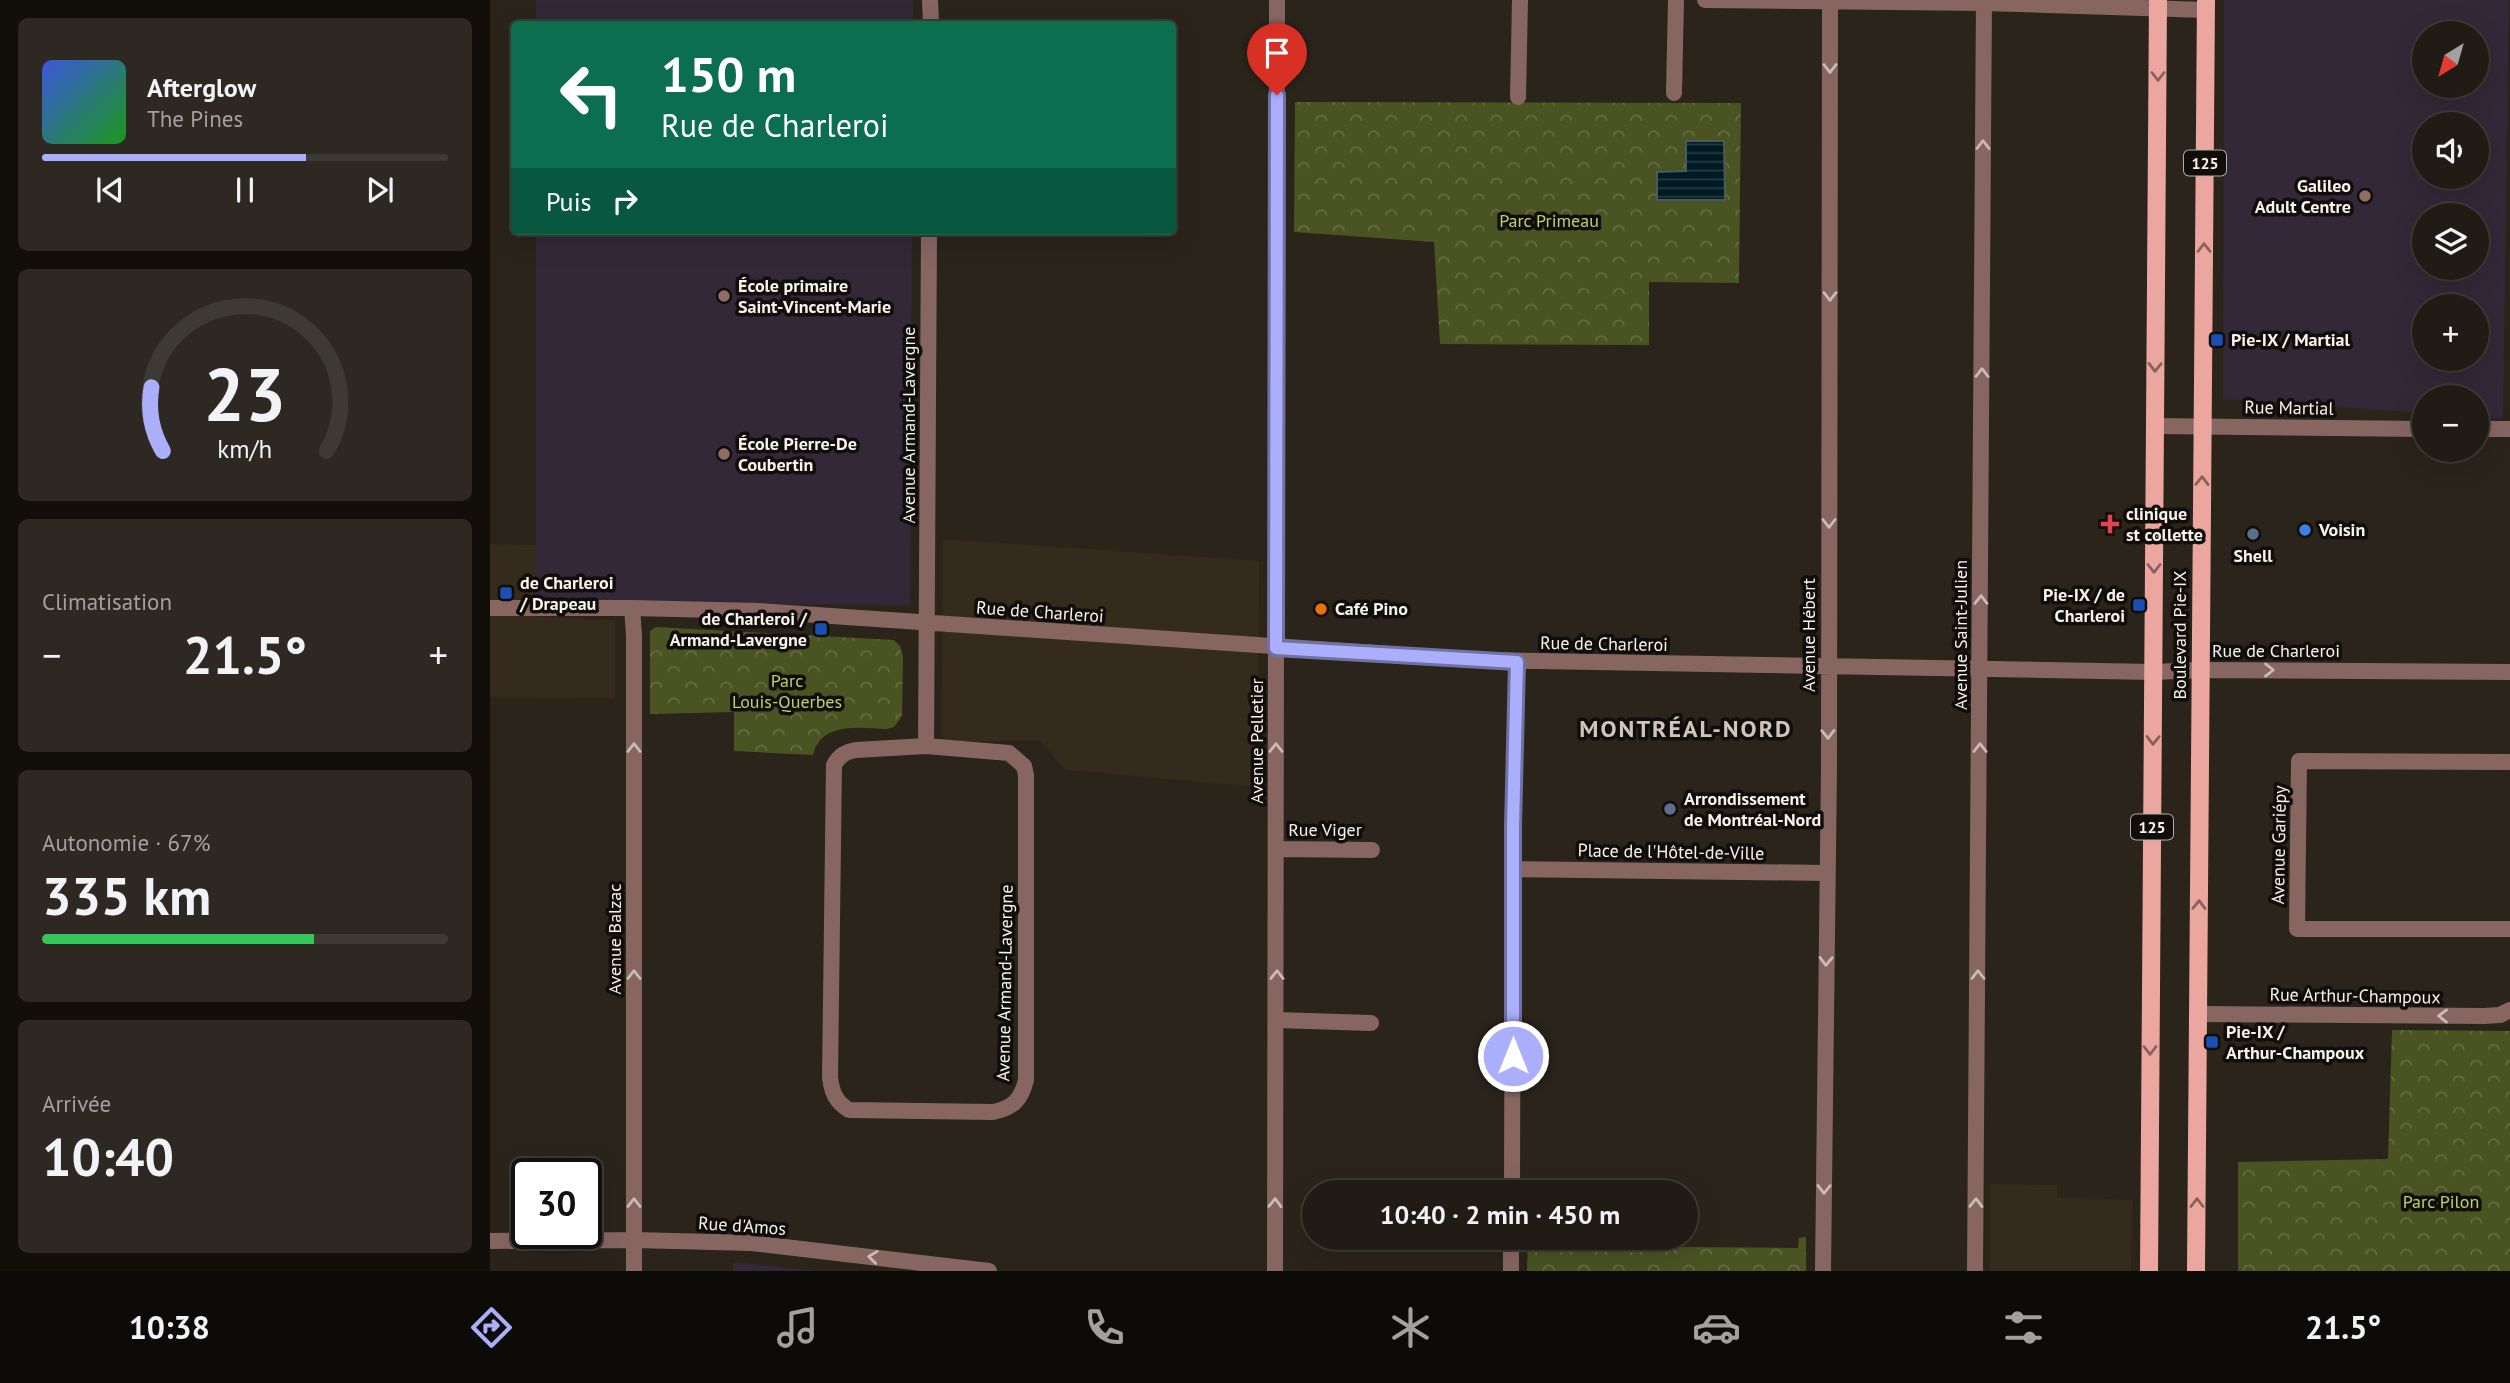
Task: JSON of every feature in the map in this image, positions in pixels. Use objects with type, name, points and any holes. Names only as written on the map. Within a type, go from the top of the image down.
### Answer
[{"type":"main road","name":"Boulevard Pie-IX","points":[[2149,1271],[2158,4]]},
{"type":"main road","name":"Boulevard Pie-IX","points":[[2196,1271],[2206,5]]},
{"type":"street","points":[[930,0],[931,21]]},
{"type":"street","name":"Avenue Pelletier","points":[[1275,1271],[1278,0]]},
{"type":"street","points":[[1518,97],[1520,0]]},
{"type":"street","points":[[1674,93],[1676,0]]},
{"type":"street","points":[[1705,0],[2206,5]]},
{"type":"street","name":"Avenue Hébert","points":[[1823,1271],[1830,1]]},
{"type":"street","name":"Avenue Saint-Julien","points":[[1975,1271],[1984,2]]},
{"type":"street","name":"Avenue Armand-Lavergne","points":[[926,746],[929,235]]},
{"type":"street","name":"Rue Martial","points":[[2155,426],[2412,429]]},
{"type":"street","points":[[2489,429],[2510,429]]},
{"type":"street","name":"Rue de Charleroi","points":[[490,608],[759,611],[1276,648],[1517,662],[2154,671],[2510,672]]},
{"type":"street","name":"Avenue Balzac","points":[[632,608],[634,1271]]},
{"type":"street","points":[[1511,1180],[1517,662]]},
{"type":"street","name":"Avenue Armand-Lavergne","points":[[926,746],[1009,752],[1024,766],[1026,775],[1026,1080],[1018,1102],[993,1112],[849,1110],[839,1104],[832,1091],[830,1000],[834,765],[846,752],[926,746]]},
{"type":"street","name":"Avenue Gariépy","points":[[2510,762],[2299,761],[2297,929],[2510,929]]},
{"type":"street","name":"Rue Viger","points":[[1276,849],[1372,850]]},
{"type":"street","name":"Place de l'Hôtel-de-Ville","points":[[1514,869],[1827,873]]},
{"type":"street","name":"Rue Arthur-Champoux","points":[[2198,1014],[2484,1016],[2500,1015],[2510,1010]]},
{"type":"street","points":[[1277,1020],[1371,1023]]},
{"type":"street","name":"Rue d'Amos","points":[[490,1241],[752,1243],[989,1271]]},
{"type":"street","points":[[1511,1250],[1511,1271]]},
{"type":"shaded area","points":[[536,0],[913,0],[913,21],[536,21]]},
{"type":"shaded area","name":"Galileo Adult Centre","points":[[2224,0],[2509,0],[2503,419],[2489,418],[2489,385],[2412,385],[2412,412],[2223,399]]},
{"type":"shaded area","name":"École Pierre-De Coubertin","points":[[536,235],[912,235],[910,605],[536,603]]},
{"type":"shaded area","points":[[943,539],[1259,561],[1258,787],[1066,770],[1040,741],[942,741]]},
{"type":"shaded area","points":[[490,544],[536,545],[537,617],[615,620],[615,698],[490,697]]},
{"type":"shaded area","points":[[1990,1184],[2057,1185],[2057,1198],[2133,1200],[2131,1271],[1990,1271]]},
{"type":"shaded area","points":[[733,1262],[816,1271],[733,1271]]},
{"type":"green space","name":"Parc Primeau","points":[[1295,102],[1741,103],[1739,283],[1649,282],[1649,345],[1440,344],[1434,242],[1294,232]]},
{"type":"green space","name":"Parc Louis-Querbes","points":[[656,627],[894,640],[900,646],[903,657],[902,716],[894,727],[887,729],[854,728],[833,732],[824,736],[817,744],[813,755],[734,751],[734,712],[650,714],[650,631]]},
{"type":"green space","name":"Parc Pilon","points":[[2392,1030],[2510,1031],[2510,1271],[2238,1271],[2238,1162],[2388,1159]]},
{"type":"green space","points":[[1806,1237],[1806,1271],[1527,1271],[1528,1250],[1798,1248],[1799,1238]]},
{"type":"water","points":[[1686,141],[1724,141],[1725,200],[1657,200],[1657,172],[1686,171]]},
{"type":"place","name":"Galileo Adult Centre","points":[[2365,196]]},
{"type":"place","name":"École primaire Saint-Vincent-Marie","points":[[724,296]]},
{"type":"place","name":"Pie-IX / Martial","points":[[2217,340]]},
{"type":"place","name":"École Pierre-De Coubertin","points":[[724,454]]},
{"type":"place","name":"clinique st collette","points":[[2110,524]]},
{"type":"place","name":"Voisin","points":[[2305,530]]},
{"type":"place","name":"Shell","points":[[2253,534]]},
{"type":"place","name":"de Charleroi / Drapeau","points":[[506,593]]},
{"type":"place","name":"Pie-IX / de Charleroi","points":[[2139,605]]},
{"type":"place","name":"Café Pino","points":[[1321,609]]},
{"type":"place","name":"de Charleroi / Armand-Lavergne","points":[[821,629]]},
{"type":"place","name":"Arrondissement de Montréal-Nord","points":[[1670,809]]},
{"type":"place","name":"Pie-IX / Arthur-Champoux","points":[[2212,1042]]},
{"type":"district","name":"MONTRÉAL-NORD","points":[[1686,729]]},
{"type":"route","points":[[1277,95],[1276,648],[1517,662],[1513,827],[1513,1056]]}]
